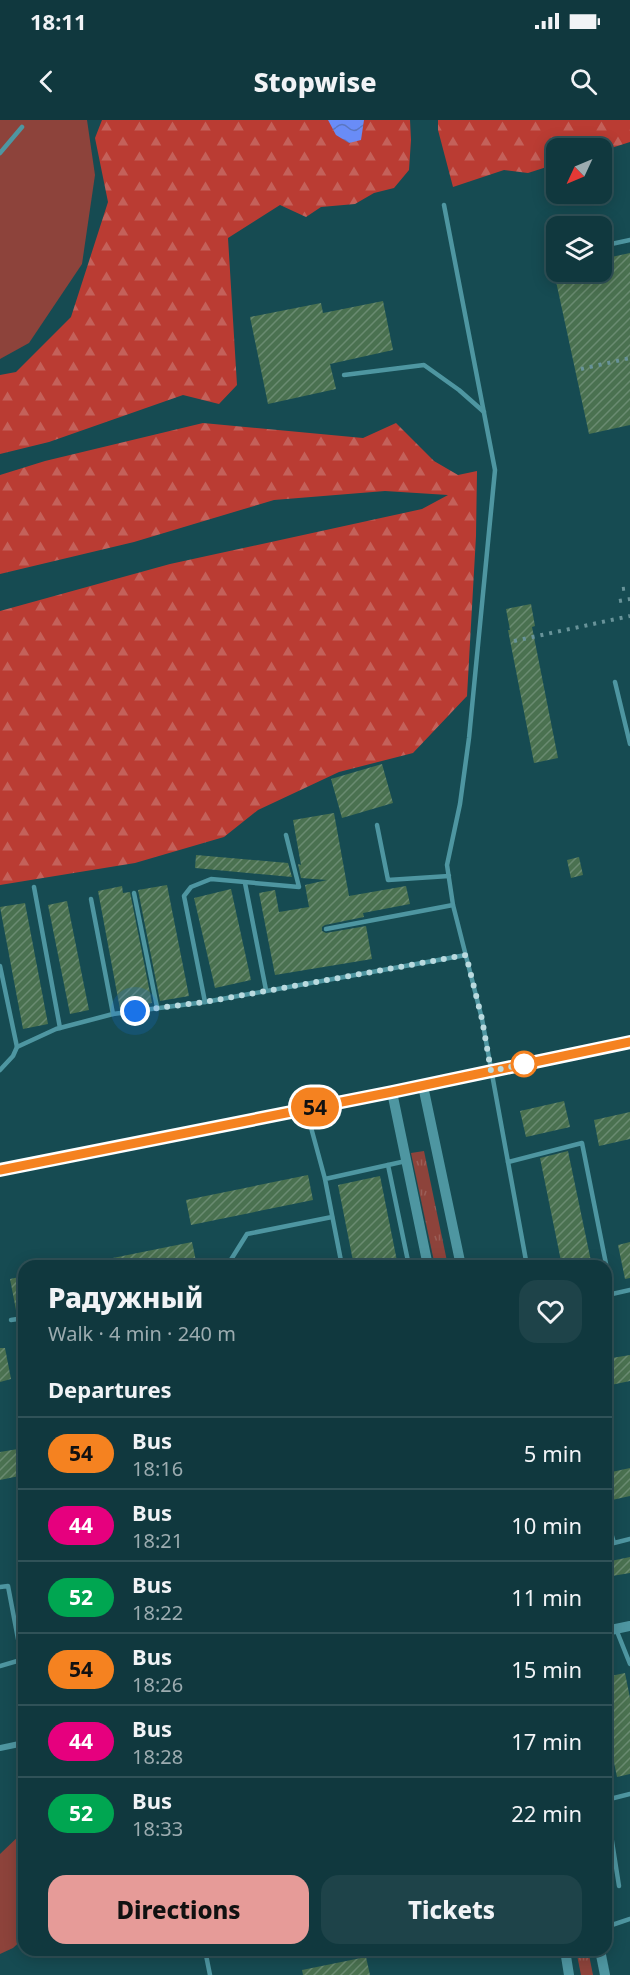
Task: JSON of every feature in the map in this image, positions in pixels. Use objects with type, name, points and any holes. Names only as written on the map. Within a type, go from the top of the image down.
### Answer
[{"type":"street","points":[[0,1170],[423,1086],[630,1042]]},
{"type":"street","points":[[423,1086],[460,1260]]},
{"type":"street","points":[[392,1092],[427,1260]]},
{"type":"street","points":[[612,1630],[630,1626]]},
{"type":"street","points":[[0,1748],[18,1744]]},
{"type":"street","points":[[566,1956],[569,1975]]},
{"type":"street","points":[[601,1956],[604,1975]]},
{"type":"lane","points":[[0,153],[22,127]]},
{"type":"lane","points":[[444,205],[495,470],[469,738],[460,804],[447,865],[453,905],[482,1019],[526,1260]]},
{"type":"lane","points":[[612,244],[630,240]]},
{"type":"lane","points":[[345,375],[424,364],[484,412]]},
{"type":"lane","points":[[615,682],[630,744]]},
{"type":"lane","points":[[377,825],[388,880],[448,876]]},
{"type":"lane","points":[[205,1002],[184,896],[191,887],[211,879],[299,887],[286,836]]},
{"type":"lane","points":[[245,883],[266,990]]},
{"type":"lane","points":[[34,887],[60,1028]]},
{"type":"lane","points":[[134,893],[157,1008]]},
{"type":"lane","points":[[91,899],[113,1014]]},
{"type":"lane","points":[[326,929],[453,905]]},
{"type":"lane","points":[[17,1047],[60,1028],[113,1014],[205,1002],[466,955]]},
{"type":"lane","points":[[0,966],[17,1047],[14,1056],[0,1070]]},
{"type":"lane","points":[[306,1109],[325,1179],[341,1260]]},
{"type":"lane","points":[[508,1162],[582,1143],[605,1260]]},
{"type":"lane","points":[[325,1179],[406,1161]]},
{"type":"lane","points":[[388,1165],[408,1260]]},
{"type":"lane","points":[[230,1260],[247,1234],[332,1217]]},
{"type":"lane","points":[[612,1294],[630,1290]]},
{"type":"lane","points":[[11,1320],[18,1318]]},
{"type":"lane","points":[[612,1536],[614,1543],[630,1539]]},
{"type":"lane","points":[[0,1587],[8,1586],[18,1635]]},
{"type":"lane","points":[[612,1632],[630,1664]]},
{"type":"lane","points":[[0,1666],[18,1661]]},
{"type":"lane","points":[[612,1799],[630,1794]]},
{"type":"lane","points":[[612,1840],[619,1886]]},
{"type":"lane","points":[[612,1925],[630,1919]]},
{"type":"lane","points":[[206,1956],[210,1975]]},
{"type":"green space","points":[[0,120],[87,120],[95,175],[82,264],[29,343],[0,359]]},
{"type":"green space","points":[[102,120],[410,120],[409,170],[394,188],[374,193],[355,204],[321,207],[306,217],[280,205],[228,238],[237,385],[219,404],[183,395],[49,442],[0,454],[0,375],[16,372],[71,317],[108,202],[95,138]]},
{"type":"green space","points":[[438,120],[630,120],[630,142],[612,148],[612,138],[546,138],[546,167],[528,173],[504,170],[453,187],[438,130]]},
{"type":"green space","points":[[203,423],[363,438],[396,423],[434,461],[458,475],[477,471],[476,536],[467,696],[413,753],[339,772],[258,810],[224,837],[135,863],[0,885],[0,611],[170,564],[422,509],[448,495],[385,491],[274,500],[134,542],[0,574],[0,475],[45,461]]},
{"type":"green space","points":[[424,1151],[447,1260],[434,1260],[411,1153]]},
{"type":"green space","points":[[18,1837],[18,1943],[0,1954],[0,1854]]},
{"type":"green space","points":[[577,1956],[589,1956],[593,1975],[581,1975]]},
{"type":"water","points":[[328,120],[364,120],[361,140],[349,143],[336,135]]},
{"type":"building","points":[[630,253],[630,425],[589,434],[556,282],[612,282],[612,257]]},
{"type":"building","points":[[383,301],[393,350],[330,364],[336,389],[268,404],[250,317],[321,303],[323,313]]},
{"type":"building","points":[[531,604],[535,626],[532,627],[558,758],[534,763],[506,609]]},
{"type":"building","points":[[382,764],[393,803],[342,818],[331,779]]},
{"type":"building","points":[[334,813],[349,896],[406,886],[410,904],[363,913],[364,917],[322,927],[322,931],[326,933],[366,926],[372,959],[275,975],[259,893],[275,890],[279,912],[309,907],[305,885],[327,880],[301,878],[293,820]]},
{"type":"building","points":[[196,855],[288,863],[292,877],[195,868]]},
{"type":"building","points":[[579,857],[583,875],[571,878],[567,860]]},
{"type":"building","points":[[167,885],[189,996],[160,1001],[138,890]]},
{"type":"building","points":[[122,886],[123,893],[130,892],[152,1003],[120,1009],[98,891]]},
{"type":"building","points":[[231,889],[251,980],[215,988],[194,898]]},
{"type":"building","points":[[67,901],[89,1010],[70,1014],[48,905]]},
{"type":"building","points":[[25,903],[48,1024],[23,1029],[0,907]]},
{"type":"building","points":[[564,1101],[570,1127],[526,1137],[520,1111]]},
{"type":"building","points":[[630,1112],[630,1139],[599,1146],[594,1120]]},
{"type":"building","points":[[568,1151],[591,1260],[561,1260],[540,1158]]},
{"type":"building","points":[[308,1175],[313,1200],[191,1225],[186,1200]]},
{"type":"building","points":[[380,1176],[397,1260],[353,1260],[338,1185]]},
{"type":"building","points":[[192,1242],[196,1260],[103,1260]]},
{"type":"building","points":[[630,1242],[630,1278],[625,1279],[618,1245]]},
{"type":"building","points":[[18,1277],[18,1315],[17,1315],[10,1279]]},
{"type":"building","points":[[0,1348],[5,1348],[11,1379],[0,1382]]},
{"type":"building","points":[[630,1355],[630,1381],[612,1385],[612,1358]]},
{"type":"building","points":[[18,1449],[18,1476],[0,1480],[0,1452]]},
{"type":"building","points":[[630,1468],[630,1496],[612,1500],[612,1472]]},
{"type":"building","points":[[630,1557],[630,1573],[612,1576],[612,1561]]},
{"type":"building","points":[[625,1673],[630,1698],[630,1774],[617,1777],[612,1753],[612,1676]]},
{"type":"building","points":[[366,1957],[370,1975],[303,1975],[302,1970]]},
{"type":"railway","points":[[581,369],[630,358]]},
{"type":"railway","points":[[622,589],[630,588]]},
{"type":"railway","points":[[619,601],[630,599]]},
{"type":"railway","points":[[514,641],[630,616]]},
{"type":"bus line","name":"54","points":[[0,1170],[630,1042]]},
{"type":"route","points":[[135,1011],[205,1002],[466,955],[482,1019],[491,1071],[524,1064]]}]
